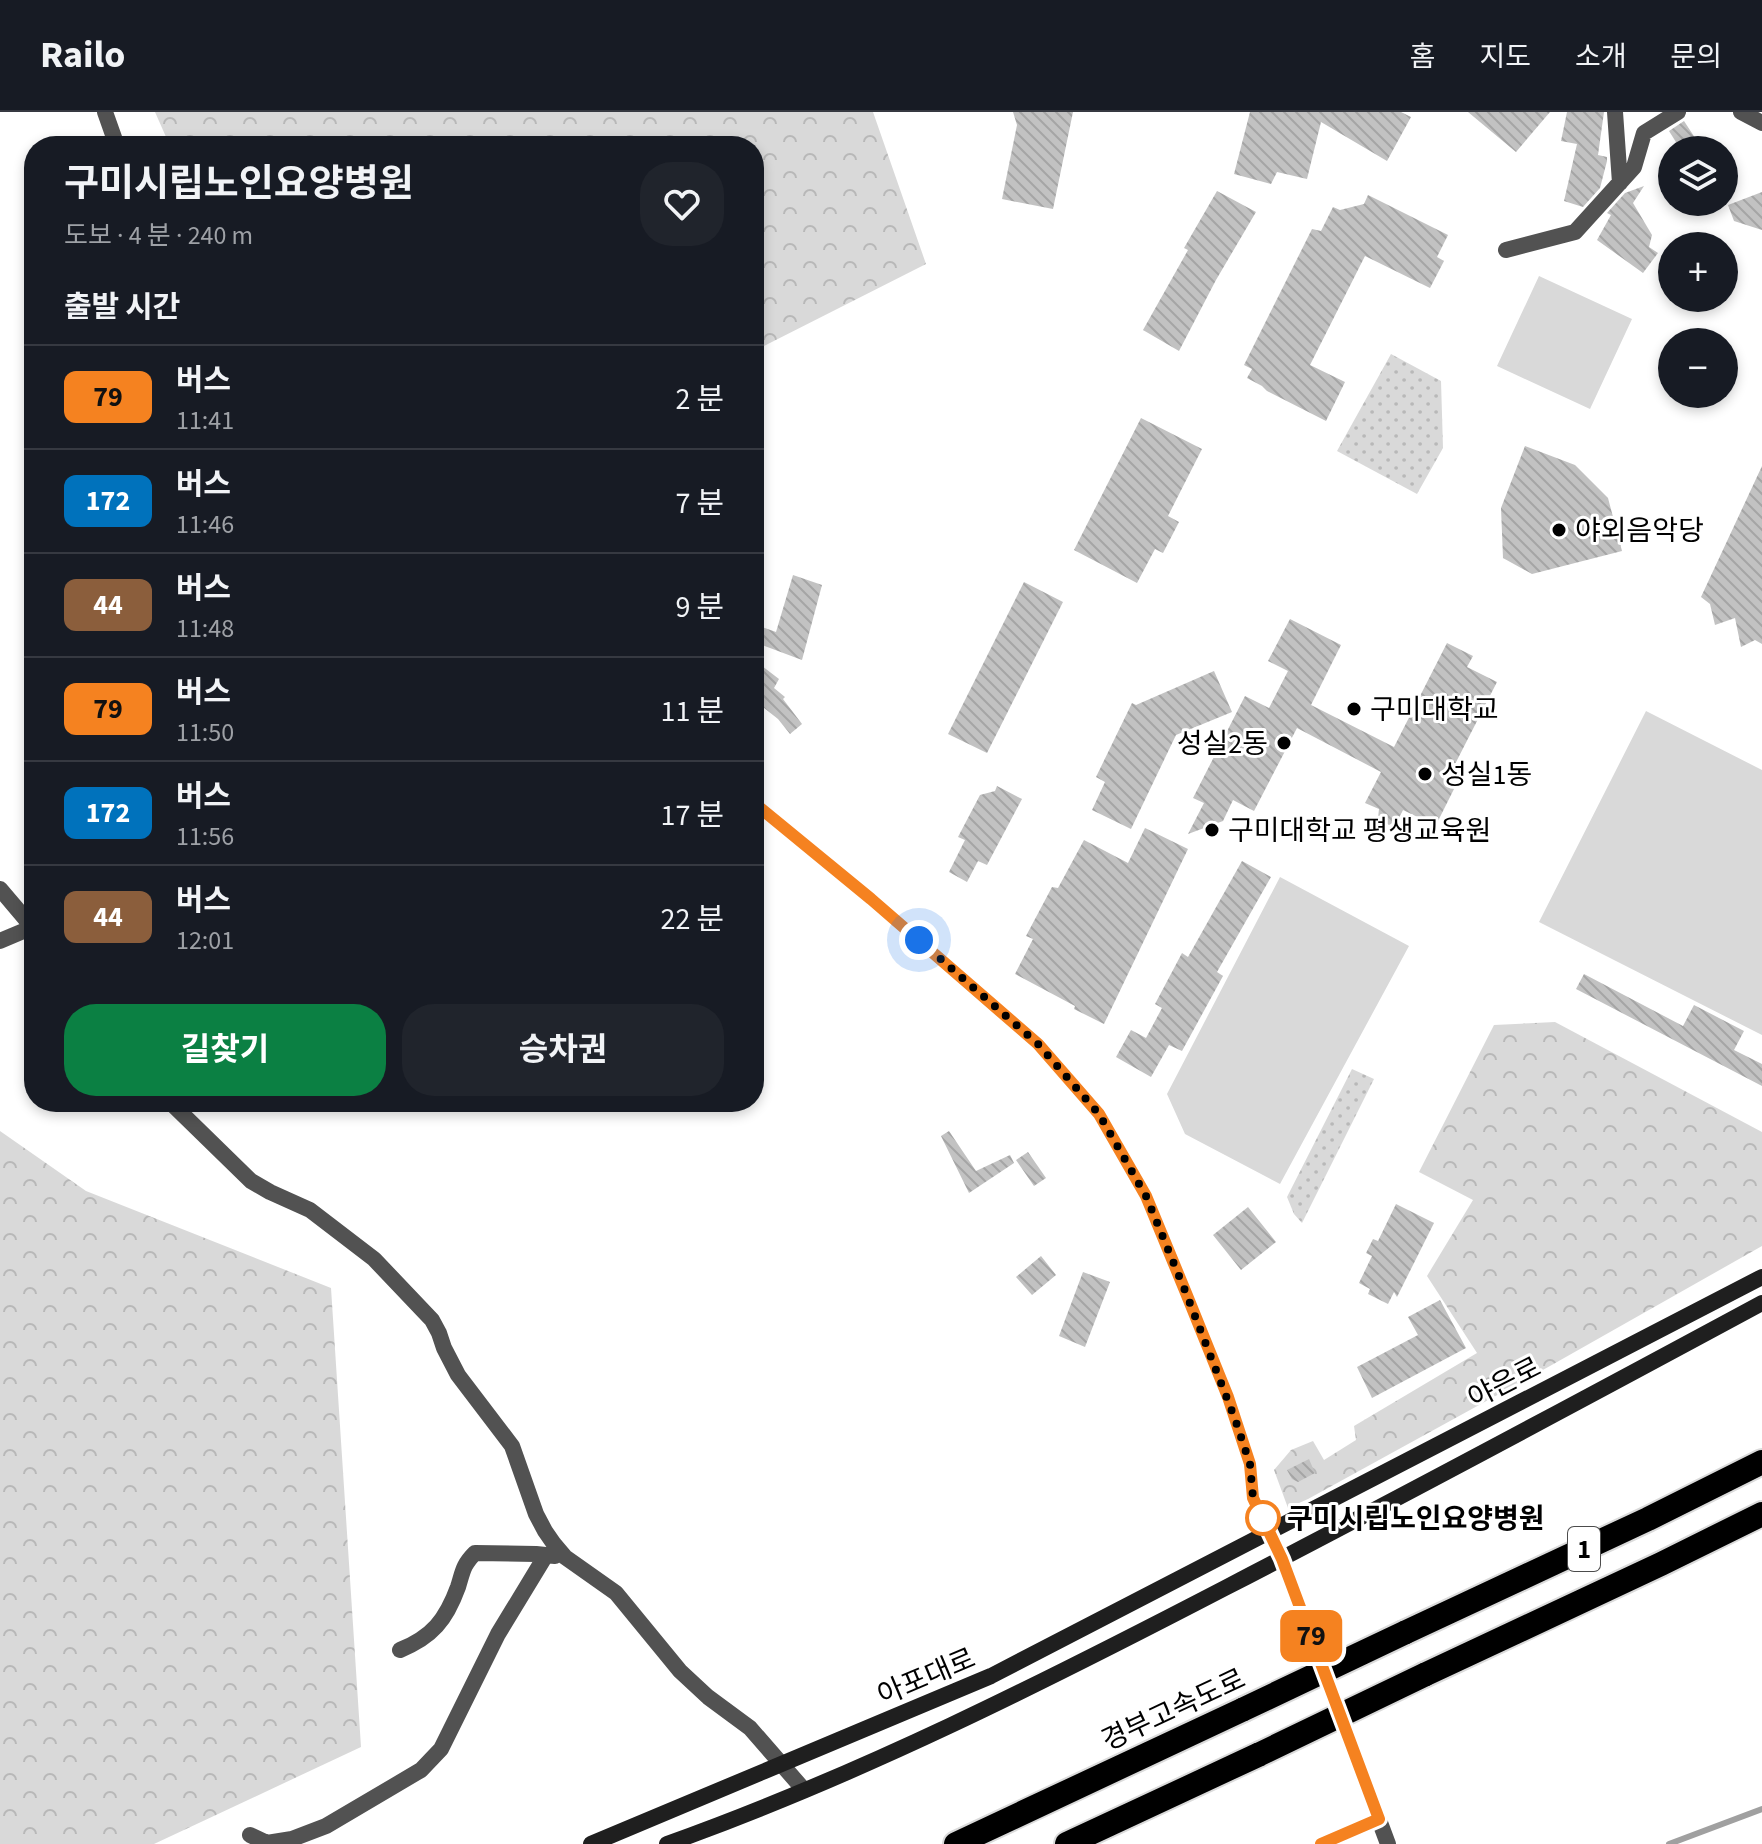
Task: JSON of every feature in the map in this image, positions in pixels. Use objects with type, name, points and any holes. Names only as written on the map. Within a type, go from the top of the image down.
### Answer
[{"type":"highway","name":"경부고속도로","points":[[956,1844],[1648,1519],[1762,1462]]},
{"type":"highway","name":"1","points":[[1067,1844],[1762,1514]]},
{"type":"main road","name":"야은로","points":[[1270,1533],[1762,1277]]},
{"type":"main road","name":"야은로","points":[[1282,1559],[1762,1303]]},
{"type":"main road","name":"아포대로","points":[[591,1844],[991,1676],[1270,1533]]},
{"type":"main road","name":"아포대로","points":[[667,1844],[804,1790],[1019,1694],[1282,1559]]},
{"type":"street","points":[[105,112],[113,136]]},
{"type":"street","points":[[1615,112],[1620,183]]},
{"type":"street","points":[[1506,250],[1575,232],[1634,167],[1644,133],[1678,112]]},
{"type":"street","points":[[1741,112],[1762,123]]},
{"type":"street","points":[[764,811],[1038,1044],[1099,1114],[1146,1196],[1228,1397],[1250,1464],[1253,1498],[1282,1559],[1388,1844]]},
{"type":"street","points":[[0,889],[24,917]]},
{"type":"street","points":[[0,941],[24,932]]},
{"type":"street","points":[[180,1112],[251,1181],[310,1210],[374,1259],[432,1320],[458,1375],[512,1446],[536,1514],[565,1557],[616,1593],[680,1671],[708,1697],[750,1728],[804,1790]]},
{"type":"street","points":[[400,1650],[418,1642],[446,1615],[466,1562],[475,1553],[565,1557]]},
{"type":"street","points":[[250,1835],[267,1843],[292,1839],[326,1826],[421,1770],[441,1749],[498,1634],[546,1555]]},
{"type":"street","points":[[1321,1844],[1379,1819]]},
{"type":"green space","points":[[155,112],[873,112],[926,264],[764,346],[764,136],[166,136]]},
{"type":"green space","points":[[1539,276],[1632,319],[1590,409],[1497,366]]},
{"type":"green space","points":[[1391,354],[1441,381],[1443,448],[1417,494],[1337,451]]},
{"type":"green space","points":[[1646,711],[1762,770],[1762,1035],[1539,922]]},
{"type":"green space","points":[[1280,877],[1409,946],[1280,1184],[1185,1134],[1167,1094]]},
{"type":"green space","points":[[1555,1022],[1762,1132],[1762,1246],[1550,1366],[1288,1508],[1274,1470],[1291,1450],[1313,1441],[1324,1460],[1356,1440],[1354,1426],[1477,1353],[1427,1276],[1473,1200],[1419,1172],[1494,1025]]},
{"type":"green space","points":[[1352,1069],[1374,1079],[1302,1223],[1294,1214],[1287,1197]]},
{"type":"green space","points":[[0,1131],[86,1191],[331,1288],[361,1747],[154,1844],[0,1844]]},
{"type":"building","points":[[1013,112],[1073,112],[1053,209],[1002,199],[1017,125]]},
{"type":"building","points":[[1250,112],[1401,112],[1411,117],[1387,161],[1321,122],[1307,179],[1277,172],[1271,184],[1234,174]]},
{"type":"building","points":[[1468,112],[1550,112],[1516,152]]},
{"type":"building","points":[[1567,112],[1604,112],[1598,155],[1607,157],[1607,161],[1600,188],[1583,207],[1564,201],[1577,144],[1561,141]]},
{"type":"building","points":[[1684,121],[1694,136],[1672,136],[1669,131]]},
{"type":"building","points":[[1644,186],[1633,203],[1652,235],[1649,247],[1658,253],[1643,273],[1597,240],[1611,215],[1607,213],[1625,193]]},
{"type":"building","points":[[1217,191],[1256,212],[1179,351],[1143,330]]},
{"type":"building","points":[[1762,192],[1762,230],[1734,221],[1732,216],[1738,216],[1738,201]]},
{"type":"building","points":[[1368,195],[1448,235],[1437,257],[1444,261],[1430,288],[1365,256],[1310,365],[1345,382],[1326,421],[1247,378],[1252,369],[1244,365],[1312,229],[1321,231],[1333,207],[1340,210],[1364,204]]},
{"type":"building","points":[[1141,418],[1202,449],[1168,516],[1179,522],[1163,553],[1155,549],[1137,583],[1074,550]]},
{"type":"building","name":"야외음악당","points":[[1525,446],[1575,465],[1608,498],[1622,551],[1532,574],[1503,558],[1501,508]]},
{"type":"building","points":[[1762,466],[1762,644],[1755,640],[1741,647],[1735,618],[1715,625],[1710,604],[1701,597]]},
{"type":"building","points":[[793,575],[822,585],[802,660],[764,646],[764,628],[776,632]]},
{"type":"building","points":[[1024,582],[1063,602],[987,753],[948,734]]},
{"type":"building","points":[[1290,619],[1341,645],[1311,705],[1394,747],[1447,643],[1473,656],[1467,667],[1497,682],[1452,770],[1461,775],[1438,821],[1431,817],[1428,822],[1403,810],[1398,820],[1389,825],[1378,818],[1379,809],[1365,803],[1381,772],[1297,728],[1254,811],[1233,800],[1223,821],[1188,834],[1204,803],[1193,798],[1245,696],[1269,708],[1288,671],[1268,661]]},
{"type":"building","points":[[764,668],[779,679],[774,688],[785,697],[783,699],[802,724],[790,734],[764,708]]},
{"type":"building","points":[[1214,671],[1232,712],[1176,735],[1131,829],[1092,810],[1105,782],[1096,777],[1132,703],[1136,705]]},
{"type":"building","points":[[997,786],[1022,799],[987,865],[978,861],[967,882],[949,872],[965,840],[958,837],[980,795],[995,791]]},
{"type":"building","points":[[1145,828],[1188,849],[1104,1024],[1015,974],[1033,939],[1026,936],[1052,887],[1058,888],[1084,840],[1128,863]]},
{"type":"building","points":[[1242,861],[1271,877],[1217,972],[1223,976],[1182,1051],[1169,1045],[1151,1077],[1116,1057],[1131,1030],[1146,1038],[1162,1008],[1155,1004],[1182,953],[1188,957]]},
{"type":"building","points":[[1584,974],[1683,1026],[1694,1005],[1744,1031],[1734,1050],[1762,1064],[1762,1086],[1576,989]]},
{"type":"building","points":[[949,1131],[976,1171],[1010,1155],[1014,1163],[969,1193],[941,1136]]},
{"type":"building","points":[[1028,1152],[1046,1178],[1034,1186],[1016,1160]]},
{"type":"building","points":[[1396,1204],[1434,1223],[1397,1297],[1394,1292],[1388,1304],[1368,1294],[1370,1289],[1359,1283],[1372,1256],[1366,1253],[1373,1239],[1378,1241]]},
{"type":"building","points":[[1248,1207],[1276,1242],[1241,1270],[1213,1235]]},
{"type":"building","points":[[1041,1256],[1056,1275],[1032,1295],[1016,1277]]},
{"type":"building","points":[[1083,1272],[1110,1282],[1085,1347],[1059,1336]]},
{"type":"building","points":[[1440,1300],[1466,1348],[1372,1398],[1357,1367],[1418,1335],[1408,1317]]},
{"type":"building","points":[[1309,1459],[1315,1473],[1298,1482],[1292,1479],[1287,1470]]},
{"type":"waterway","points":[[1669,1844],[1762,1809]]},
{"type":"bus line","name":"79","points":[[764,812],[871,899],[1038,1044],[1099,1114],[1146,1196],[1228,1397],[1250,1464],[1253,1498],[1282,1559],[1379,1819],[1321,1844]]},
{"type":"place","name":"야외음악당","points":[[1559,530]]},
{"type":"place","name":"구미대학교","points":[[1354,709]]},
{"type":"place","name":"성실2동","points":[[1284,743]]},
{"type":"place","name":"성실1동","points":[[1425,774]]},
{"type":"place","name":"구미대학교 평생교육원","points":[[1212,830]]},
{"type":"place","name":"구미시립노인요양병원","points":[[1263,1518]]},
{"type":"route","points":[[919,940],[1038,1044],[1099,1114],[1146,1196],[1186,1293],[1228,1397],[1250,1464],[1253,1498],[1263,1518]]}]
